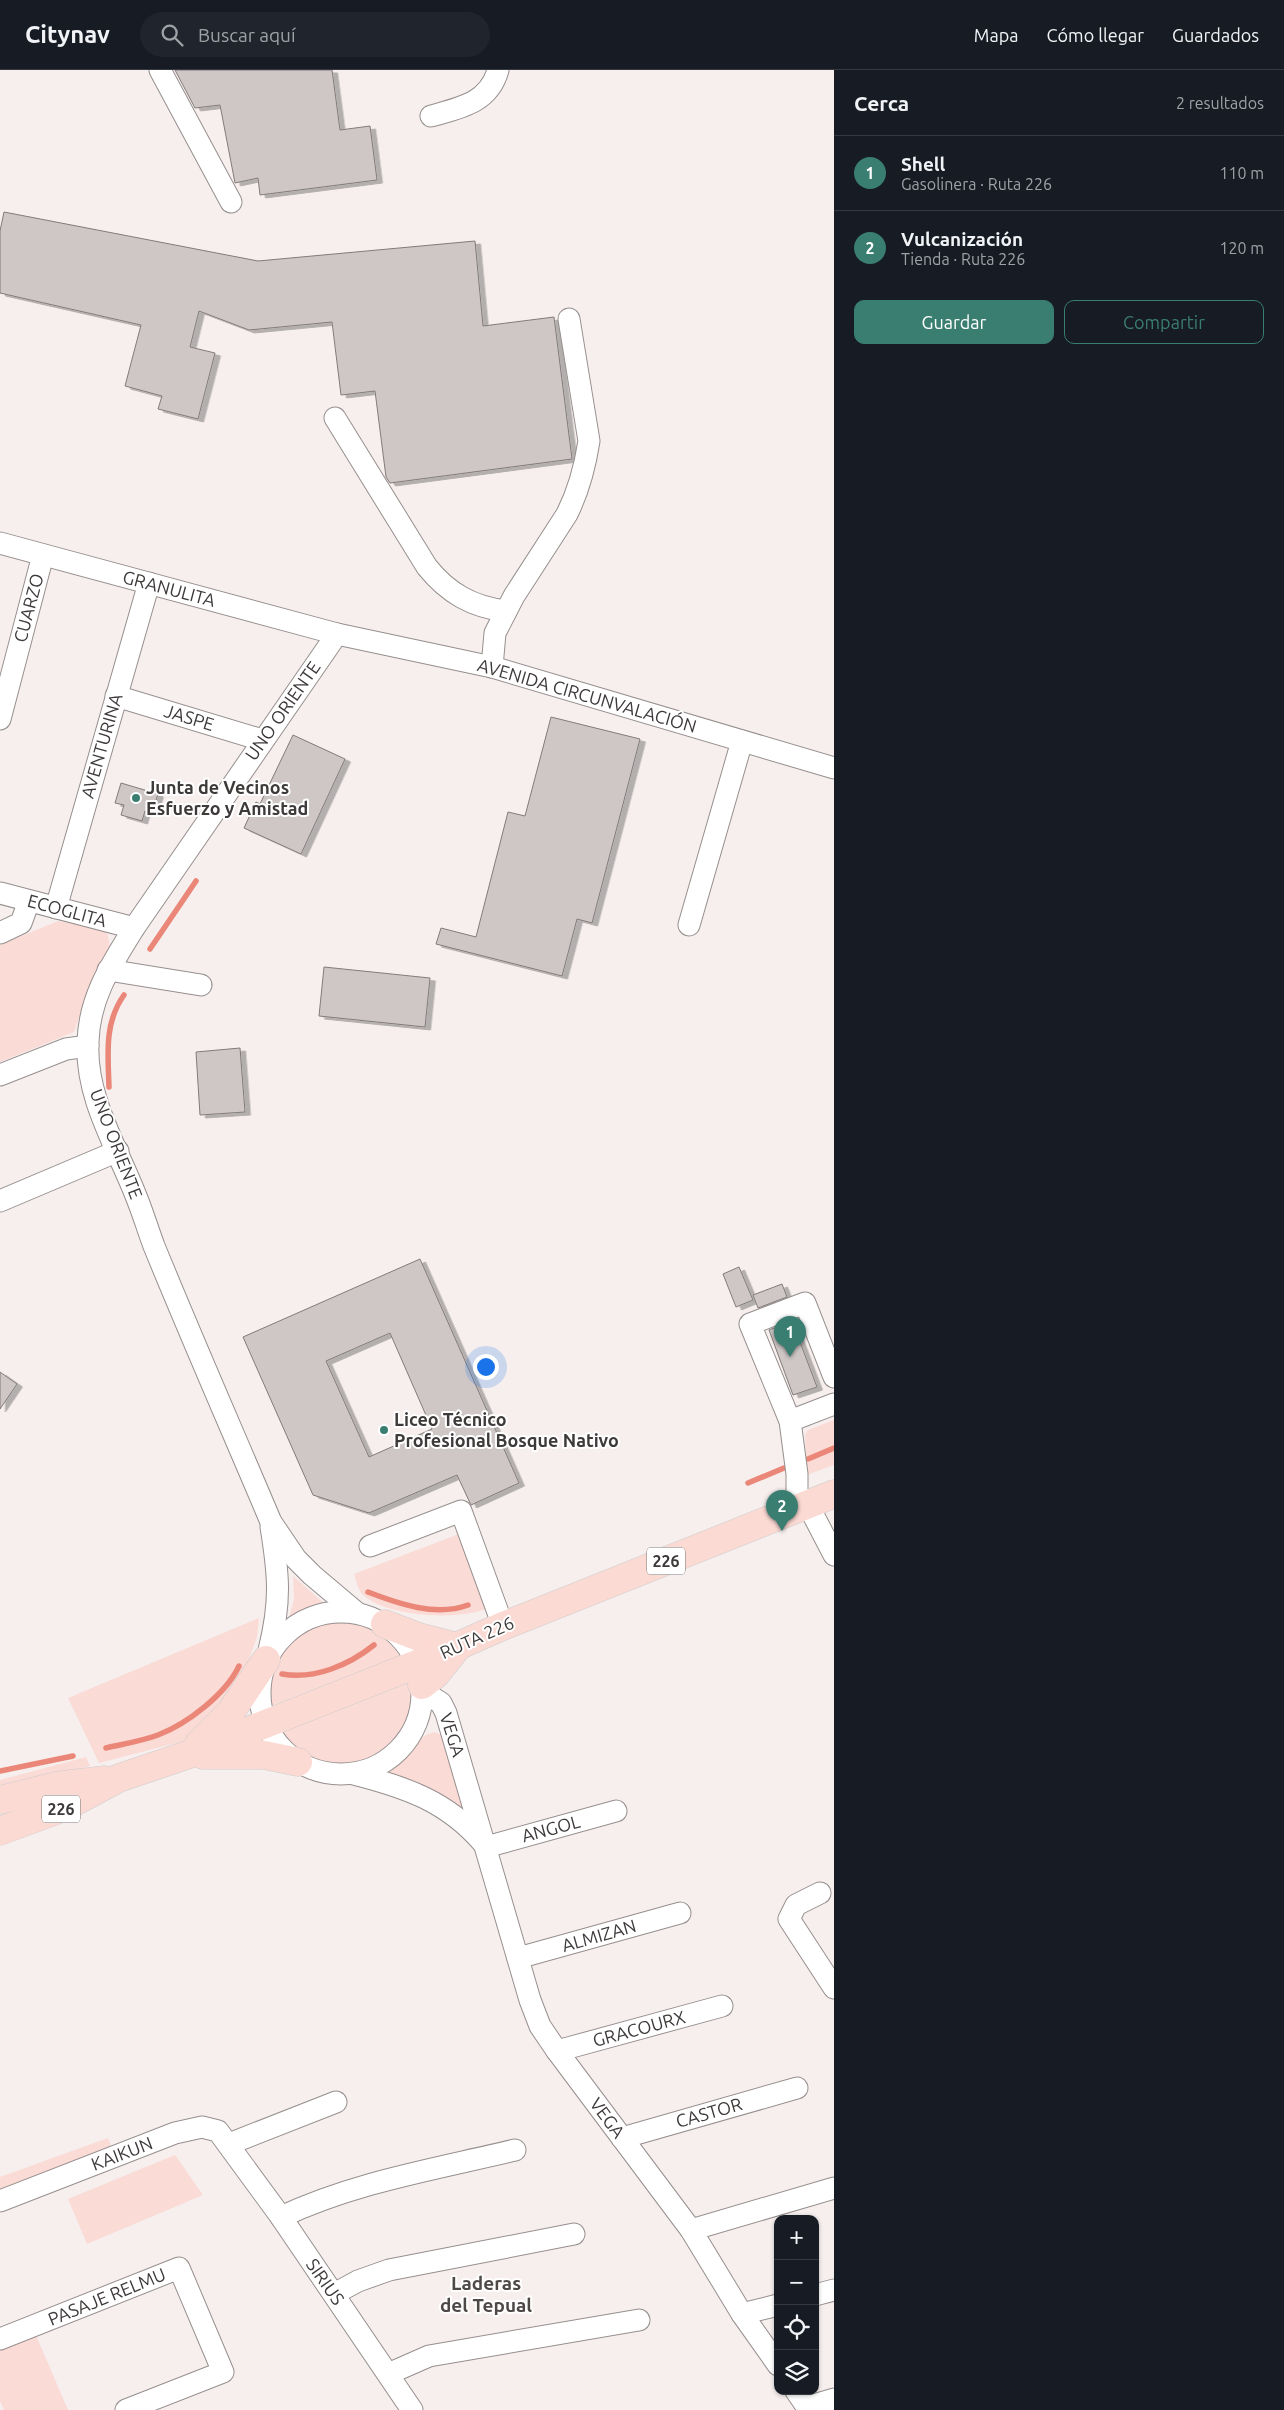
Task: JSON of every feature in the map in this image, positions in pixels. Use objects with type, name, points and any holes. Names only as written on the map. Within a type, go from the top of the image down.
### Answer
[{"type":"main road","name":"RUTA 226","points":[[0,1831],[65,1807],[119,1778],[187,1755],[266,1724],[421,1680],[458,1647],[503,1626],[834,1494]]},
{"type":"main road","points":[[385,1624],[419,1637],[458,1647]]},
{"type":"main road","points":[[187,1755],[230,1713],[266,1660]]},
{"type":"main road","points":[[187,1755],[264,1755],[298,1762]]},
{"type":"main road","name":"RUTA 226","points":[[0,1800],[56,1786],[119,1778]]},
{"type":"street","points":[[160,70],[230,202]]},
{"type":"street","points":[[431,116],[459,109],[479,99],[494,84],[498,70]]},
{"type":"street","points":[[492,667],[495,633],[506,610],[567,514],[578,490],[586,461],[589,441],[569,319]]},
{"type":"street","points":[[335,418],[427,567],[438,580],[464,599],[491,609],[506,610]]},
{"type":"street","name":"GRANULITA","points":[[0,544],[337,634]]},
{"type":"street","name":"CUARZO","points":[[0,719],[43,555]]},
{"type":"street","name":"AVENTURINA","points":[[56,908],[149,583]]},
{"type":"street","name":"AVENIDA CIRCUNVALACIÓN","points":[[337,634],[492,667],[834,768]]},
{"type":"street","name":"UNO ORIENTE","points":[[337,634],[262,740],[134,928],[108,970],[93,1004],[88,1046],[90,1077],[95,1095],[160,1260],[271,1522],[296,1558],[312,1575],[357,1613]]},
{"type":"street","name":"JASPE","points":[[116,696],[262,740]]},
{"type":"street","points":[[690,925],[742,741]]},
{"type":"street","name":"ECOGLITA","points":[[0,893],[134,928]]},
{"type":"street","points":[[0,933],[21,923],[30,901]]},
{"type":"street","points":[[108,970],[201,985]]},
{"type":"street","points":[[0,1075],[66,1049],[88,1046]]},
{"type":"street","points":[[0,1201],[118,1151]]},
{"type":"street","points":[[834,1377],[805,1303],[750,1324],[790,1421],[802,1507],[834,1555]]},
{"type":"street","points":[[790,1421],[834,1404]]},
{"type":"street","points":[[370,1546],[461,1511],[503,1626]]},
{"type":"street","name":"UNO ORIENTE","points":[[271,1522],[279,1577],[278,1603],[260,1681],[260,1703],[266,1724],[279,1746],[298,1762],[315,1770],[334,1774],[352,1773]]},
{"type":"street","points":[[266,1660],[275,1644],[288,1631],[303,1621],[320,1614],[339,1611],[357,1613],[385,1624],[399,1635],[409,1648],[421,1680],[420,1714],[410,1736],[400,1748],[375,1767],[352,1773]]},
{"type":"street","name":"VEGA","points":[[421,1680],[441,1703],[446,1713],[530,2000],[540,2026],[691,2230],[742,2314],[774,2359]]},
{"type":"street","name":"VEGA","points":[[352,1773],[405,1789],[442,1806],[460,1818],[486,1847]]},
{"type":"street","name":"ANGOL","points":[[486,1847],[616,1811]]},
{"type":"street","points":[[820,1893],[796,1906],[789,1919],[834,1988]]},
{"type":"street","name":"ALMIZAN","points":[[518,1958],[680,1913]]},
{"type":"street","name":"GRACOURX","points":[[557,2051],[722,2006]]},
{"type":"street","name":"CASTOR","points":[[622,2138],[797,2088]]},
{"type":"street","points":[[233,2149],[336,2102]]},
{"type":"street","name":"KAIKUN","points":[[0,2201],[175,2133],[202,2127],[218,2131],[233,2149]]},
{"type":"street","name":"SIRIUS","points":[[233,2149],[412,2410]]},
{"type":"street","points":[[281,2217],[310,2203],[350,2188],[515,2150]]},
{"type":"street","points":[[691,2230],[834,2188]]},
{"type":"street","points":[[334,2294],[358,2281],[389,2270],[574,2234]]},
{"type":"street","name":"PASAJE RELMU","points":[[0,2339],[179,2268],[223,2372],[126,2410]]},
{"type":"street","points":[[819,2294],[834,2290]]},
{"type":"street","points":[[742,2314],[774,2306]]},
{"type":"street","points":[[388,2374],[429,2356],[638,2320]]},
{"type":"street","points":[[804,2403],[834,2399]]},
{"type":"shaded area","points":[[58,921],[100,928],[107,932],[110,946],[90,985],[74,1032],[0,1062],[0,945]]},
{"type":"shaded area","points":[[834,1420],[834,1465],[807,1475],[805,1435],[808,1430]]},
{"type":"shaded area","points":[[464,1532],[488,1608],[460,1615],[424,1615],[405,1612],[374,1602],[363,1595],[357,1585],[354,1574]]},
{"type":"shaded area","points":[[293,1576],[328,1607],[314,1607],[289,1618],[294,1599]]},
{"type":"shaded area","points":[[259,1618],[257,1637],[242,1679],[193,1735],[184,1741],[99,1763],[68,1698]]},
{"type":"shaded area","points":[[342,1619],[352,1621],[375,1631],[388,1641],[400,1656],[271,1706],[268,1688],[270,1672],[275,1657],[284,1645],[295,1635],[309,1627]]},
{"type":"shaded area","points":[[410,1682],[410,1712],[403,1731],[381,1754],[366,1761],[351,1765],[335,1766],[320,1763],[305,1756],[281,1731]]},
{"type":"shaded area","points":[[434,1732],[442,1735],[470,1820],[379,1773],[397,1763],[423,1737]]},
{"type":"shaded area","points":[[86,1757],[90,1766],[0,1790],[0,1780]]},
{"type":"shaded area","points":[[108,2138],[113,2151],[0,2198],[0,2177]]},
{"type":"shaded area","points":[[175,2155],[203,2195],[87,2244],[68,2199]]},
{"type":"shaded area","points":[[35,2333],[68,2410],[4,2410],[0,2401],[0,2346]]},
{"type":"building","points":[[175,70],[332,70],[340,130],[370,126],[377,180],[260,195],[258,178],[235,183],[220,105],[195,108]]},
{"type":"building","points":[[4,212],[258,261],[475,241],[483,326],[554,317],[572,459],[390,483],[386,477],[375,391],[341,395],[332,322],[249,330],[199,311],[190,347],[215,353],[198,419],[158,409],[162,396],[125,386],[141,325],[0,293],[0,231]]},
{"type":"building","points":[[551,717],[640,739],[592,923],[577,919],[562,976],[436,944],[441,928],[476,937],[508,812],[525,816]]},
{"type":"building","points":[[293,735],[345,759],[301,854],[244,828],[256,802],[260,804]]},
{"type":"building","name":"Junta de Vecinos Esfuerzo y Amistad","points":[[121,783],[158,794],[152,813],[145,811],[142,821],[121,815],[124,805],[115,803]]},
{"type":"building","points":[[324,967],[430,978],[425,1027],[319,1016]]},
{"type":"building","points":[[240,1048],[245,1112],[200,1115],[196,1052]]},
{"type":"building","points":[[420,1259],[519,1483],[471,1505],[457,1475],[369,1513],[313,1495],[243,1337]],"holes":[[[390,1333],[432,1429],[369,1457],[326,1361]]]},
{"type":"building","points":[[739,1267],[753,1300],[736,1307],[723,1274]]},
{"type":"building","points":[[782,1284],[787,1297],[758,1308],[753,1295]]},
{"type":"building","points":[[792,1321],[817,1387],[793,1395],[769,1330]]},
{"type":"building","points":[[0,1372],[17,1384],[0,1409]]},
{"type":"waterway","points":[[150,949],[196,881]]},
{"type":"waterway","points":[[109,1087],[108,1051],[110,1028],[113,1017],[124,995]]},
{"type":"waterway","points":[[808,1459],[834,1448]]},
{"type":"waterway","points":[[748,1483],[784,1468]]},
{"type":"waterway","points":[[368,1592],[418,1608],[443,1610],[468,1605]]},
{"type":"waterway","points":[[282,1674],[306,1675],[319,1673],[354,1659],[374,1645]]},
{"type":"waterway","points":[[106,1748],[152,1737],[181,1724],[215,1697],[233,1677],[239,1666]]},
{"type":"waterway","points":[[0,1771],[73,1756]]},
{"type":"place","name":"Junta de Vecinos Esfuerzo y Amistad","points":[[136,798]]},
{"type":"place","name":"Shell","points":[[790,1357]]},
{"type":"place","name":"Liceo Técnico Profesional Bosque Nativo","points":[[384,1430]]},
{"type":"place","name":"Vulcanización","points":[[782,1531]]},
{"type":"district","name":"Laderas del Tepual","points":[[486,2294]]}]
